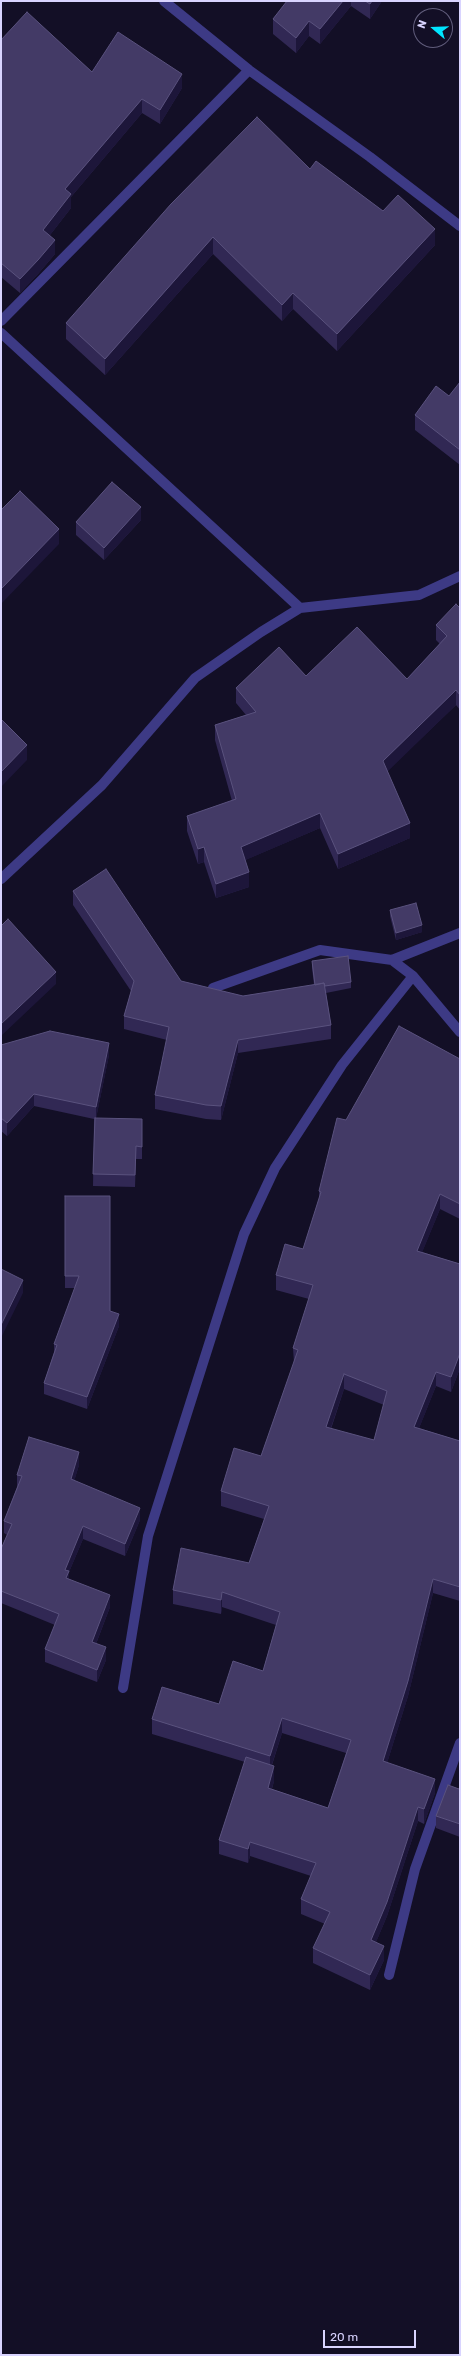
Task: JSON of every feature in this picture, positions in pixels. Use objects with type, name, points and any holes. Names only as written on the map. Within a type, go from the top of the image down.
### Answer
[{"type":"street","points":[[164,1],[249,70],[370,157],[460,226]]},
{"type":"street","points":[[1,321],[249,70]]},
{"type":"street","points":[[1,333],[300,608]]},
{"type":"street","points":[[1,879],[102,785],[195,678],[261,632],[300,608],[419,594],[460,576]]},
{"type":"street","points":[[392,960],[460,933]]},
{"type":"street","points":[[213,988],[320,950],[392,960],[413,976],[460,1032]]},
{"type":"street","points":[[123,1688],[148,1536],[244,1234],[275,1168],[342,1065],[413,976]]},
{"type":"street","points":[[389,1975],[415,1869],[460,1743]]},
{"type":"building","points":[[287,1],[343,1],[320,29],[309,21],[296,38],[273,19]]},
{"type":"building","points":[[365,1],[372,1],[370,4]]},
{"type":"building","points":[[27,12],[92,72],[118,32],[182,74],[160,110],[142,99],[65,189],[71,194],[43,230],[55,240],[20,279],[1,263],[1,40]]},
{"type":"building","points":[[257,117],[310,169],[316,161],[383,211],[398,195],[435,229],[337,334],[293,293],[282,305],[213,237],[105,359],[66,323],[171,204]]},
{"type":"building","points":[[460,382],[460,450],[415,415],[436,386],[449,396]]},
{"type":"building","points":[[112,482],[141,507],[104,548],[76,522]]},
{"type":"building","points":[[20,491],[59,529],[1,589],[1,510]]},
{"type":"building","points":[[456,604],[460,608],[460,695],[456,690],[383,761],[410,823],[338,854],[320,813],[241,847],[249,872],[216,884],[204,847],[198,849],[187,816],[236,799],[215,725],[256,712],[236,688],[279,647],[306,676],[357,627],[407,679],[447,636],[436,625]]},
{"type":"building","points":[[1,719],[27,745],[1,772]]},
{"type":"building","points":[[106,869],[181,981],[243,996],[324,983],[331,1025],[238,1040],[221,1106],[206,1105],[155,1095],[169,1027],[124,1016],[134,981],[73,891]]},
{"type":"building","points":[[416,903],[422,925],[396,933],[390,910]]},
{"type":"building","points":[[8,919],[56,972],[1,1024],[1,926]]},
{"type":"building","points":[[348,956],[351,982],[325,986],[324,983],[315,985],[312,961]]},
{"type":"building","points":[[399,1026],[460,1059],[460,1204],[440,1194],[417,1251],[460,1264],[460,1353],[451,1377],[436,1372],[414,1427],[460,1441],[460,1587],[433,1579],[408,1681],[383,1761],[435,1779],[424,1809],[418,1807],[387,1902],[371,1940],[384,1946],[370,1975],[313,1948],[330,1912],[301,1899],[316,1863],[250,1842],[248,1849],[219,1840],[246,1757],[274,1766],[268,1788],[328,1808],[351,1740],[282,1718],[270,1756],[152,1719],[162,1687],[219,1704],[233,1661],[263,1671],[280,1612],[222,1592],[221,1600],[173,1590],[181,1548],[249,1563],[269,1506],[221,1491],[234,1448],[261,1456],[298,1350],[293,1348],[313,1285],[276,1275],[285,1244],[303,1249],[321,1192],[319,1191],[337,1118],[346,1120]],"holes":[[[344,1374],[387,1391],[374,1440],[326,1427]]]},
{"type":"building","points":[[50,1031],[109,1043],[96,1107],[34,1094],[7,1123],[1,1118],[1,1045]]},
{"type":"building","points":[[95,1118],[142,1119],[142,1147],[136,1146],[135,1175],[93,1174]]},
{"type":"building","points":[[65,1196],[110,1196],[110,1311],[119,1314],[87,1397],[44,1383],[57,1345],[54,1344],[79,1276],[65,1276]]},
{"type":"building","points":[[1,1269],[23,1280],[1,1325]]},
{"type":"building","points":[[29,1437],[79,1452],[71,1479],[140,1508],[125,1544],[83,1526],[65,1570],[69,1571],[66,1578],[110,1595],[92,1642],[106,1647],[97,1670],[45,1649],[59,1614],[1,1591],[1,1549],[12,1524],[4,1521],[22,1476],[17,1475]]},
{"type":"building","points":[[448,1785],[459,1789],[460,1786],[460,1824],[436,1816]]}]
